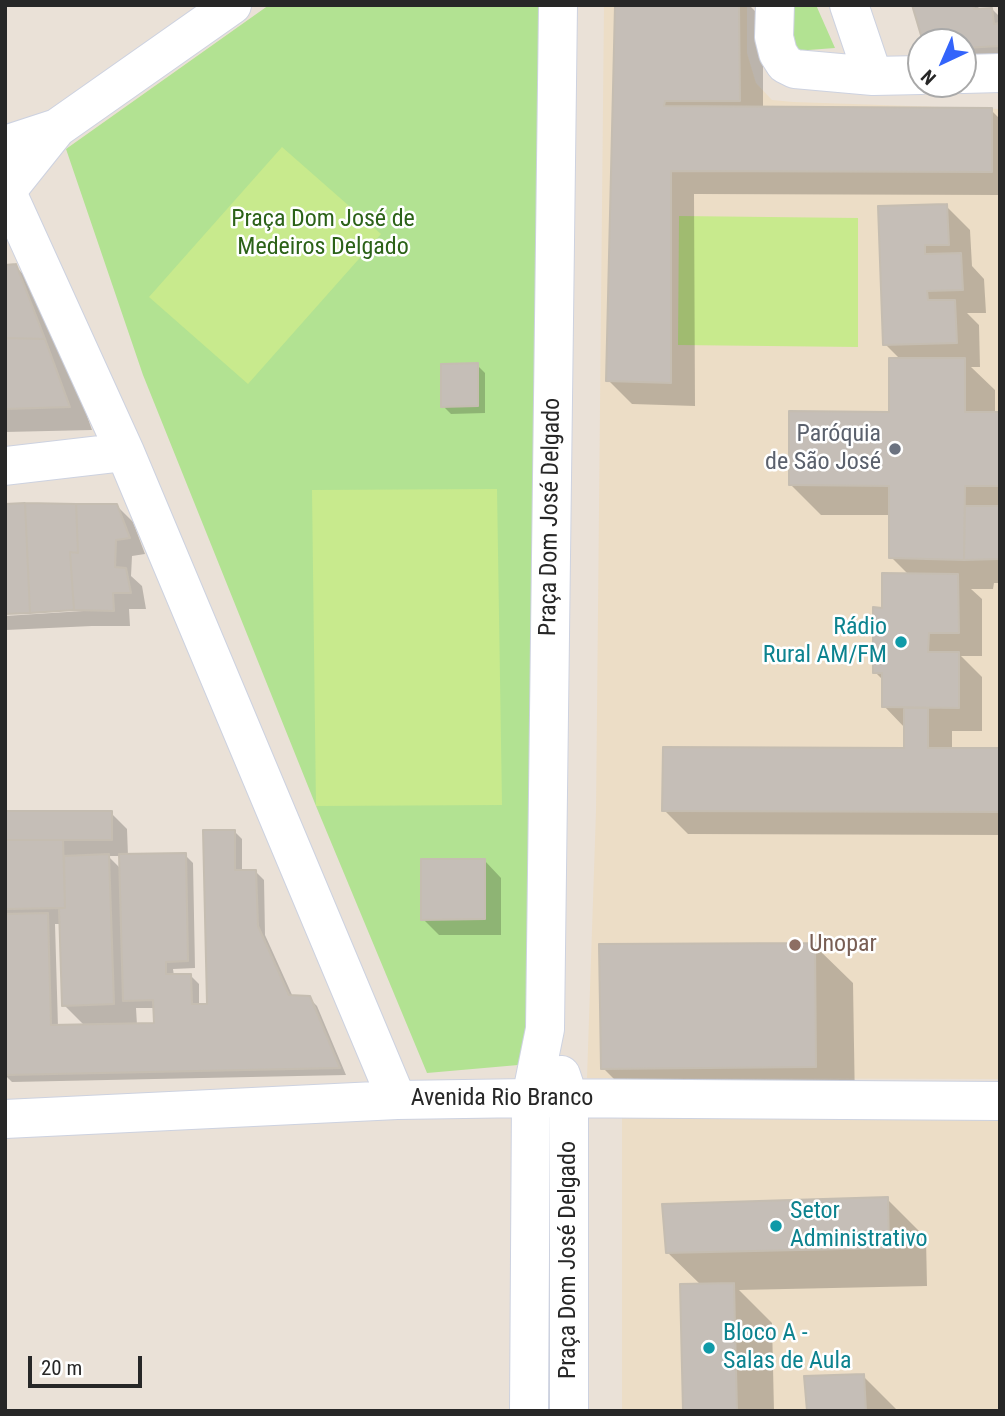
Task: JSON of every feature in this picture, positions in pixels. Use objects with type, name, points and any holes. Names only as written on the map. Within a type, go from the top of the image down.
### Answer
[{"type":"street","points":[[232,5],[57,128],[6,191],[125,452],[397,1100]]},
{"type":"street","name":"Praça Dom José Delgado","points":[[529,1411],[531,1098],[545,1029],[558,5]]},
{"type":"street","points":[[775,5],[774,37],[785,64],[795,69],[873,76],[907,75]]},
{"type":"street","points":[[849,5],[873,76]]},
{"type":"street","points":[[977,74],[1000,73]]},
{"type":"street","points":[[5,145],[57,128]]},
{"type":"street","points":[[5,466],[125,452]]},
{"type":"street","name":"Praça Dom José Delgado","points":[[545,1029],[569,1099],[569,1411]]},
{"type":"street","name":"Avenida Rio Branco","points":[[5,1119],[397,1100],[531,1098],[1000,1101]]},
{"type":"street","points":[[530,1298],[569,1301]]},
{"type":"shaded area","points":[[604,5],[747,5],[747,53],[756,83],[772,100],[1000,109],[1000,1079],[587,1078],[596,811]]},
{"type":"shaded area","points":[[1000,1110],[1000,1411],[622,1411],[622,1118]]},
{"type":"green space","name":"Praça Dom José de Medeiros Delgado","points":[[269,5],[541,5],[541,1063],[427,1073],[316,806],[143,375],[66,149]]},
{"type":"green space","points":[[792,5],[816,5],[835,48],[795,51]]},
{"type":"green space","points":[[282,147],[381,234],[248,384],[149,297]]},
{"type":"green space","points":[[679,216],[858,218],[858,347],[678,345]]},
{"type":"green space","points":[[497,489],[502,805],[316,806],[312,490]]},
{"type":"building","points":[[615,5],[739,5],[740,101],[665,101],[664,106],[992,108],[992,172],[671,171],[671,383],[606,381]]},
{"type":"building","points":[[912,5],[973,5],[974,9],[992,8],[994,24],[1000,23],[1000,46],[977,47],[977,28],[919,28]]},
{"type":"building","points":[[947,204],[949,245],[925,245],[925,254],[961,253],[963,290],[927,291],[928,300],[955,300],[957,343],[883,345],[878,206]]},
{"type":"building","points":[[16,264],[45,339],[5,338],[5,265]]},
{"type":"building","points":[[5,338],[45,339],[70,407],[5,409]]},
{"type":"building","name":"Paróquia de São José","points":[[889,358],[965,358],[965,412],[1000,412],[1000,486],[965,486],[964,560],[889,558],[889,486],[789,485],[789,411],[889,412]]},
{"type":"building","points":[[478,363],[478,406],[441,407],[441,364]]},
{"type":"building","points":[[25,503],[30,613],[5,614],[5,504]]},
{"type":"building","points":[[25,503],[76,504],[78,553],[70,552],[74,610],[30,613]]},
{"type":"building","points":[[76,504],[117,504],[130,538],[116,540],[115,567],[126,568],[131,593],[113,593],[114,611],[74,610],[70,552],[78,553]]},
{"type":"building","points":[[965,506],[1000,506],[1000,559],[964,560]]},
{"type":"building","name":"Rádio Rural AM/FM","points":[[882,573],[958,574],[959,633],[929,633],[928,652],[959,652],[959,708],[882,707],[882,673],[873,673],[873,607],[882,608]]},
{"type":"building","points":[[904,708],[928,708],[928,748],[1000,748],[1000,812],[662,811],[663,747],[904,748]]},
{"type":"building","points":[[5,811],[112,811],[112,840],[5,840]]},
{"type":"building","points":[[203,830],[235,830],[235,870],[256,870],[258,926],[289,995],[310,996],[340,1068],[5,1075],[5,914],[48,913],[51,1025],[154,1023],[153,1000],[123,1001],[119,854],[186,853],[188,961],[166,962],[166,974],[191,974],[192,1004],[207,1004]]},
{"type":"building","points":[[5,840],[63,840],[65,908],[5,909]]},
{"type":"building","points":[[109,854],[114,1004],[62,1006],[59,908],[65,908],[64,856]]},
{"type":"building","points":[[421,859],[485,859],[485,919],[421,920]]},
{"type":"building","points":[[815,943],[816,1067],[601,1069],[599,944]]},
{"type":"building","name":"Setor Administrativo","points":[[888,1197],[889,1248],[666,1253],[662,1204]]},
{"type":"building","name":"Bloco A - Salas de Aula","points":[[734,1283],[737,1411],[683,1411],[680,1284]]},
{"type":"building","points":[[864,1374],[866,1411],[807,1411],[804,1376]]},
{"type":"place","name":"Paróquia de São José","points":[[895,449]]},
{"type":"place","name":"Rádio Rural AM/FM","points":[[901,642]]},
{"type":"place","name":"Unopar","points":[[795,945]]},
{"type":"place","name":"Setor Administrativo","points":[[776,1226]]},
{"type":"place","name":"Bloco A - Salas de Aula","points":[[709,1348]]}]
